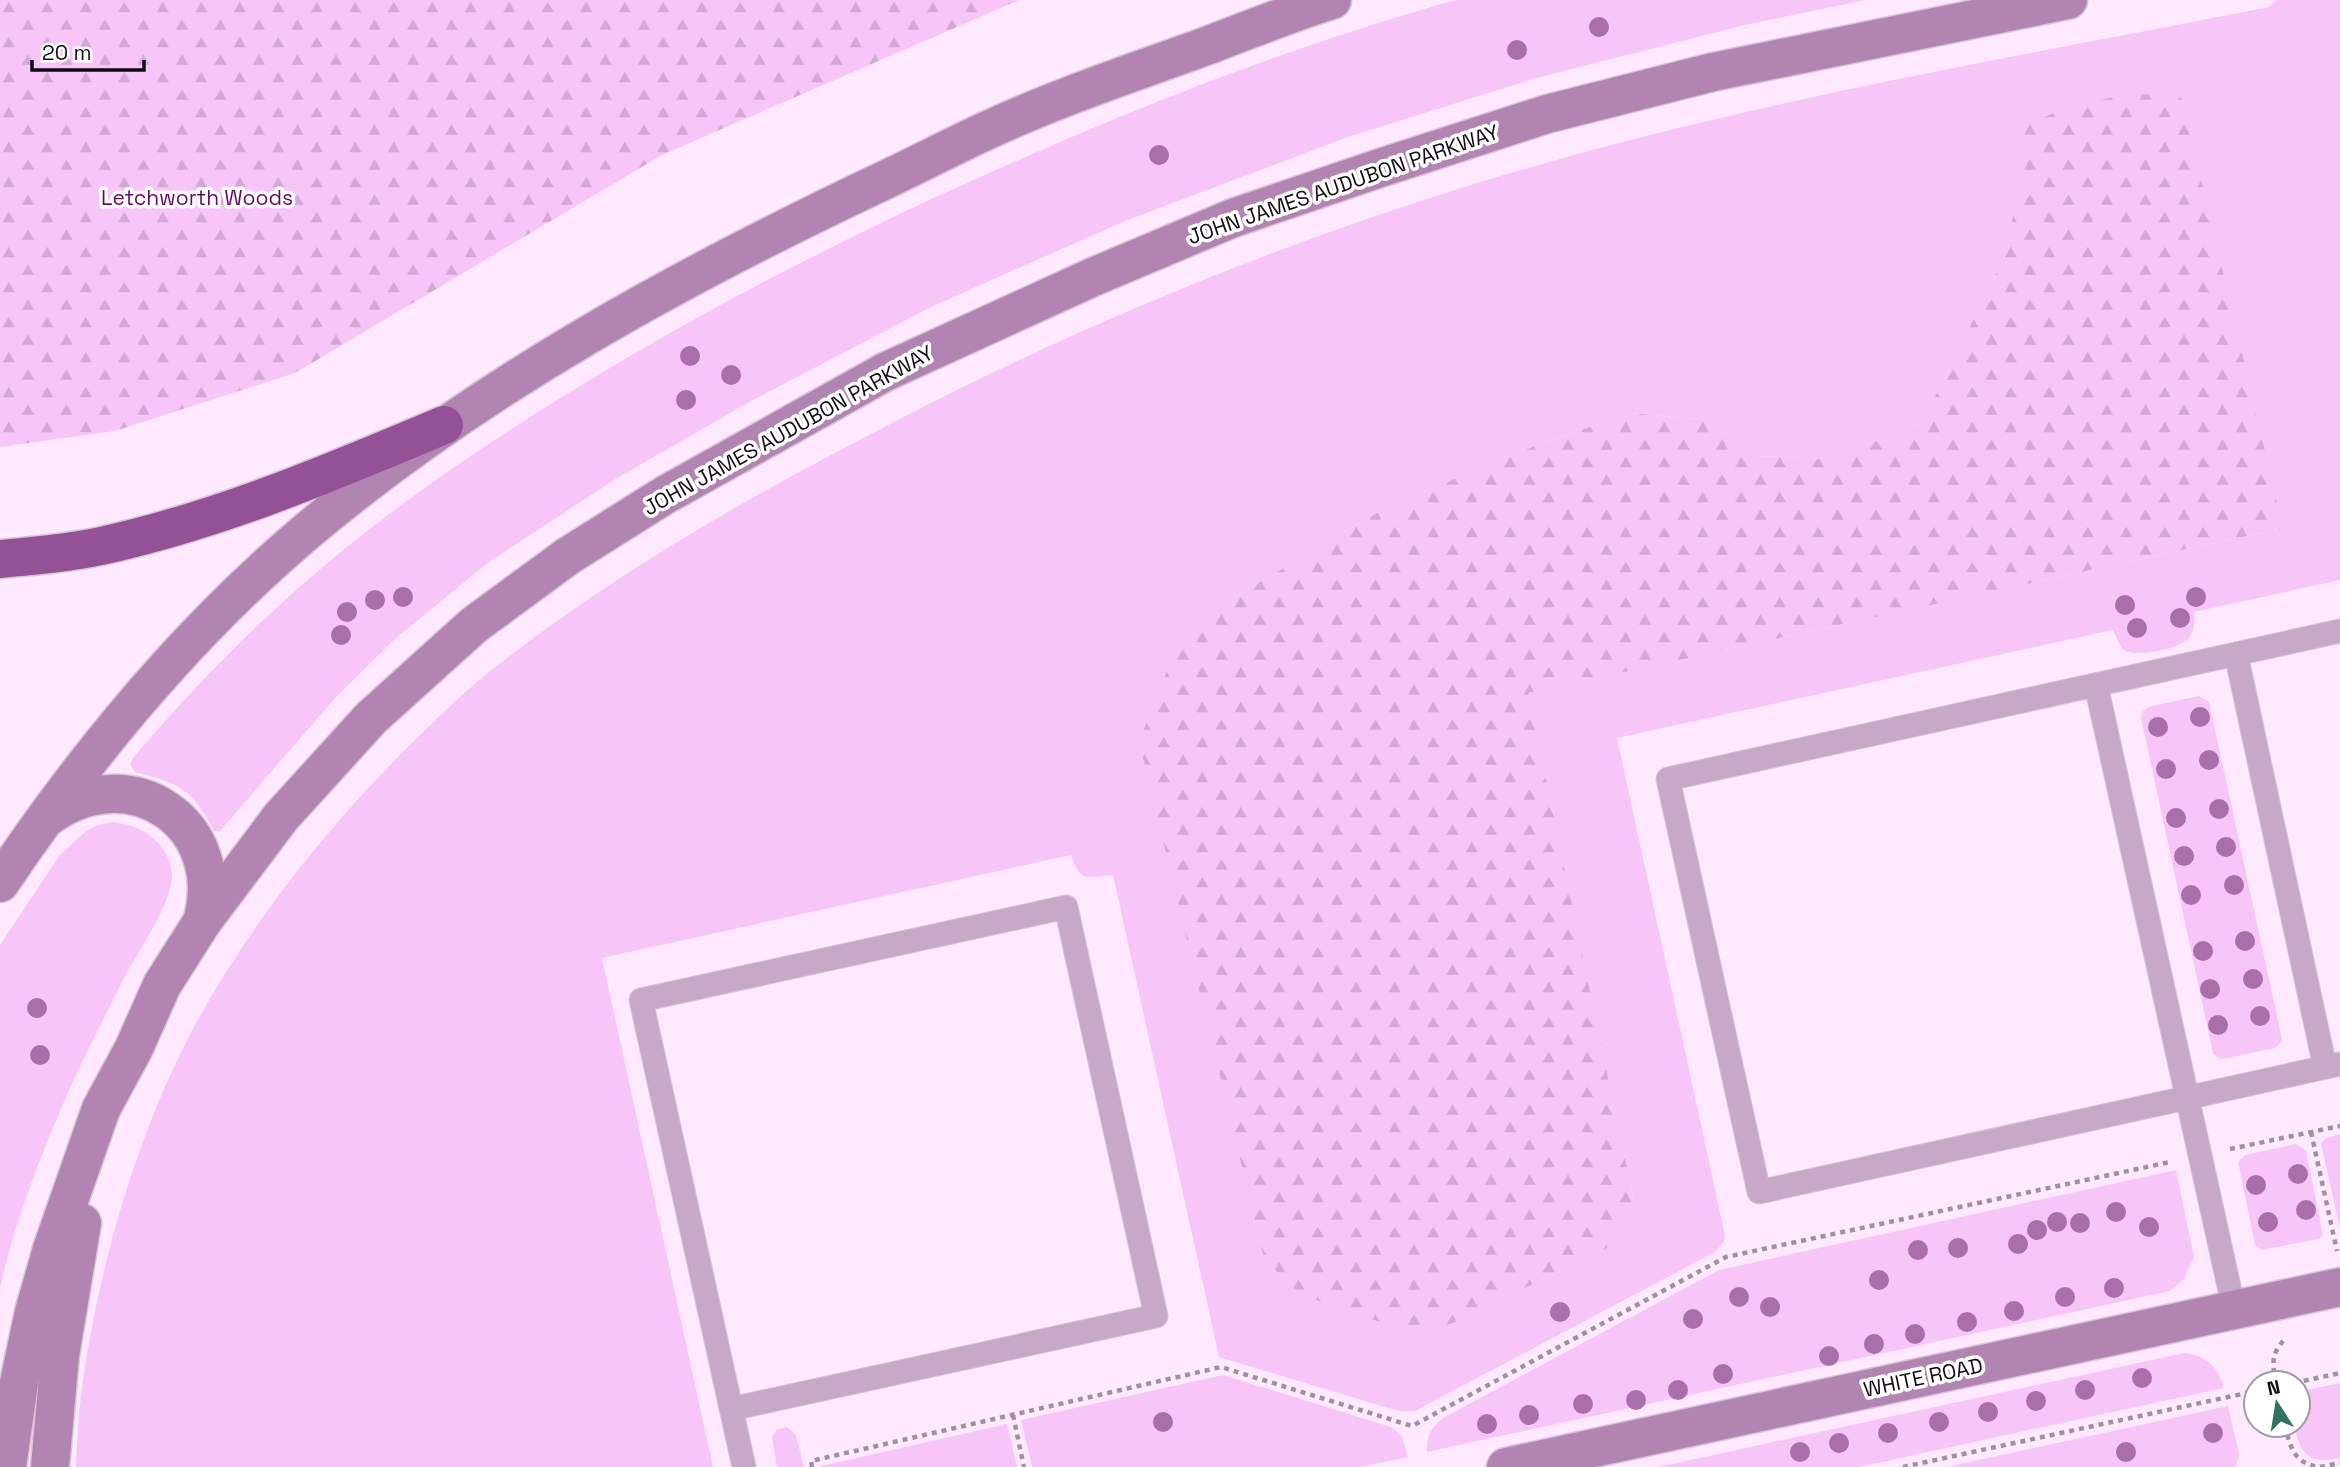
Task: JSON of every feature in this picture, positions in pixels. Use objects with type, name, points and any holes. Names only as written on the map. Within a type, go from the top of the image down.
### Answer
[{"type":"highway","points":[[0,559],[100,546],[239,508],[444,425]]},
{"type":"main road","points":[[0,883],[96,748],[168,666],[240,592],[310,528],[444,425],[574,344],[765,237],[990,129],[1098,86],[1332,0]]},
{"type":"main road","name":"JOHN JAMES AUDUBON PARKWAY","points":[[7,1467],[19,1383],[34,1312],[52,1249],[101,1109],[135,1048],[162,985],[202,922],[281,817],[371,718],[474,625],[568,556],[665,495],[885,372],[1093,277],[1233,218],[1547,114],[1713,72],[2067,0]]},
{"type":"main road","points":[[41,822],[77,799],[108,793],[139,796],[168,810],[190,832],[204,860],[208,891],[202,922]]},
{"type":"main road","points":[[50,1467],[60,1355],[101,1109]]},
{"type":"main road","name":"WHITE ROAD","points":[[1506,1467],[2340,1287]]},
{"type":"lane","points":[[2236,654],[2333,1065],[1759,1192],[1668,779],[2340,631]]},
{"type":"lane","points":[[2096,685],[2234,1309]]},
{"type":"lane","points":[[731,1409],[1156,1316],[1066,907],[641,1000],[731,1409],[744,1467]]},
{"type":"path","points":[[812,1467],[811,1461],[1221,1367],[1412,1426],[1726,1257],[2340,1126]]},
{"type":"path","points":[[2311,1132],[2340,1263]]},
{"type":"path","points":[[2273,1369],[2273,1354],[2292,1335]]},
{"type":"path","points":[[2312,1379],[2340,1373]]},
{"type":"path","points":[[1903,1467],[2242,1394]]},
{"type":"path","points":[[1013,1415],[1024,1467]]},
{"type":"path","points":[[2289,1439],[2293,1454],[2306,1464],[2320,1467],[2340,1463]]},
{"type":"green space","name":"Letchworth Woods","points":[[0,0],[1019,0],[662,155],[295,373],[115,431],[0,447]]},
{"type":"green space","points":[[1456,0],[1865,0],[1745,25],[1533,79],[1348,137],[1125,221],[933,306],[755,399],[614,480],[489,562],[395,639],[336,697],[220,831],[214,831],[199,806],[183,790],[174,784],[135,772],[130,764],[178,707],[249,634],[359,538],[430,484],[504,434],[661,338],[880,224],[1088,130],[1271,59]]},
{"type":"green space","points":[[2276,0],[2340,0],[2340,580],[2194,612],[2193,630],[2188,639],[2176,646],[2157,651],[2137,653],[2124,650],[2113,630],[1617,738],[1725,1235],[1724,1242],[1715,1252],[1415,1411],[1388,1408],[1219,1357],[1113,875],[1091,877],[1081,874],[1071,855],[602,958],[713,1467],[76,1467],[80,1405],[88,1348],[109,1250],[123,1200],[139,1152],[178,1059],[221,980],[266,912],[316,847],[399,756],[481,679],[588,599],[738,506],[977,380],[1146,304],[1319,236],[1496,178],[1670,130],[1840,91],[2269,7]],"holes":[[[2027,126],[2283,528],[1527,693],[1634,1202],[1607,1248],[1451,1324],[1226,602],[1387,507],[1542,443],[1631,413],[1706,420],[1753,456],[1830,459],[1922,423],[2008,250]]]},
{"type":"green space","points":[[2132,93],[2182,98],[2283,528],[1528,693],[1634,1202],[1607,1248],[1451,1324],[1404,1328],[1334,1309],[1286,1284],[1263,1254],[1139,741],[1172,659],[1226,602],[1387,507],[1542,443],[1631,413],[1706,420],[1753,456],[1830,459],[1922,423],[2008,250],[2026,126],[2064,108]]},
{"type":"green space","points":[[2199,696],[2209,702],[2282,1039],[2275,1048],[2223,1059],[2213,1053],[2141,718],[2142,712],[2148,707]]},
{"type":"green space","points":[[112,822],[143,831],[159,844],[169,862],[171,884],[161,912],[124,978],[60,1112],[21,1212],[0,1288],[0,945],[60,855],[86,831]]},
{"type":"green space","points":[[2340,1134],[2340,1228],[2321,1144],[2325,1139]]},
{"type":"green space","points":[[2296,1144],[2306,1150],[2323,1235],[2319,1239],[2262,1250],[2255,1245],[2238,1162],[2245,1155]]},
{"type":"green space","points":[[2176,1170],[2194,1257],[2184,1279],[2170,1291],[1427,1452],[1430,1433],[1443,1418],[1719,1270]]},
{"type":"green space","points":[[2184,1353],[2198,1356],[2210,1363],[2219,1374],[2224,1388],[1859,1467],[1658,1467]]},
{"type":"green space","points":[[1223,1375],[1391,1427],[1402,1436],[1408,1457],[1360,1467],[1032,1467],[1021,1420]]},
{"type":"green space","points":[[2340,1383],[2340,1458],[2313,1459],[2300,1444],[2298,1439],[2312,1439],[2312,1389]]},
{"type":"green space","points":[[2228,1406],[2239,1454],[2236,1467],[1946,1467]]},
{"type":"green space","points":[[1007,1424],[1017,1467],[821,1467],[821,1466]]},
{"type":"green space","points":[[787,1427],[796,1435],[804,1467],[777,1467],[772,1437],[777,1429]]}]
